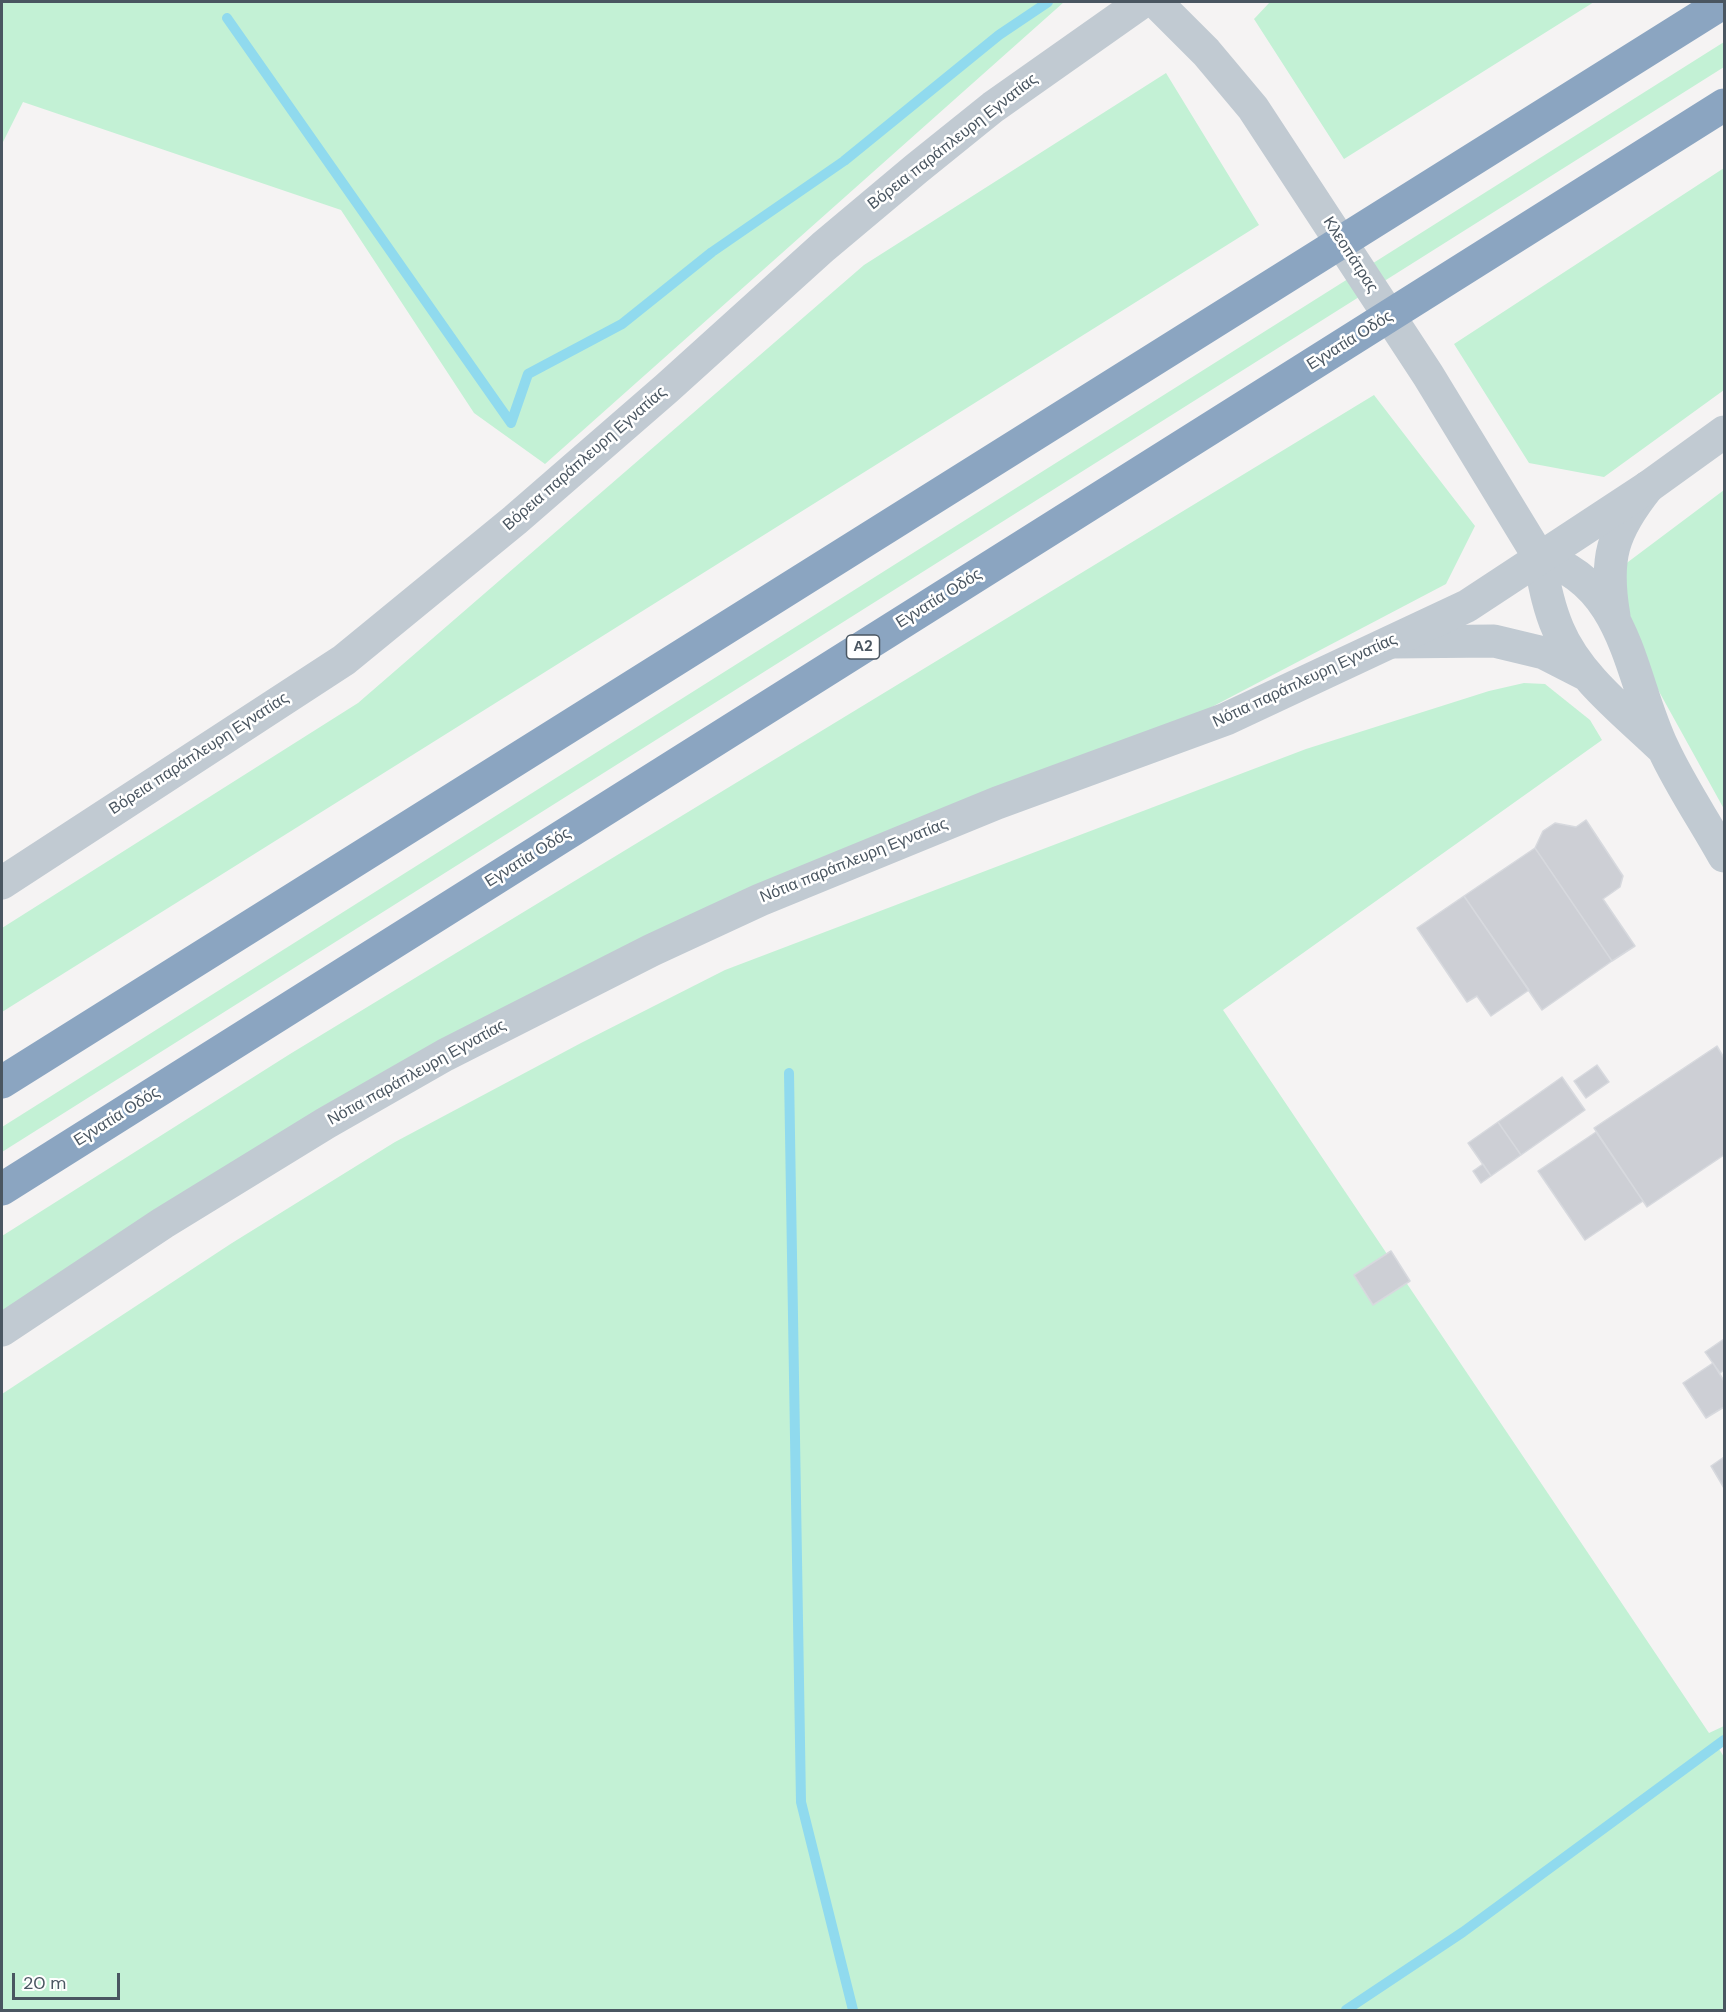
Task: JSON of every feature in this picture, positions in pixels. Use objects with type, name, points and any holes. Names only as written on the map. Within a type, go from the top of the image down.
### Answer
[{"type":"highway","points":[[2,1082],[1724,2]]},
{"type":"highway","name":"Εγνατία Οδός","points":[[2,1190],[1725,105]]},
{"type":"street","name":"Βόρεια παράπλευρη Εγνατίας","points":[[2,883],[344,660],[524,512],[667,388],[823,247],[916,168],[993,107],[1142,2]]},
{"type":"street","name":"Κλεοπάτρας","points":[[1156,2],[1206,51],[1253,108],[1428,375],[1539,557]]},
{"type":"street","name":"Νότια παράπλευρη Εγνατίας","points":[[2,1330],[163,1223],[326,1122],[446,1055],[652,950],[760,900],[998,803],[1226,719],[1467,606],[1725,432]]},
{"type":"street","points":[[1648,486],[1625,515],[1612,549],[1608,585],[1615,621],[1662,748],[1725,856]]},
{"type":"street","points":[[1615,621],[1585,579],[1563,564],[1539,557],[1546,596],[1559,632],[1590,676],[1662,748]]},
{"type":"street","points":[[1392,642],[1494,641],[1544,653],[1590,676]]},
{"type":"green space","points":[[2,2],[1064,2],[545,464],[474,413],[341,210],[23,102],[2,144]]},
{"type":"green space","points":[[1270,2],[1594,2],[1344,159],[1254,19]]},
{"type":"green space","points":[[1724,42],[1724,67],[2,1152],[2,1127]]},
{"type":"green space","points":[[1166,73],[1259,225],[2,1012],[2,928],[358,703],[864,265]]},
{"type":"green space","points":[[1724,168],[1724,390],[1604,477],[1529,463],[1454,344]]},
{"type":"green space","points":[[1374,395],[1475,526],[1446,584],[1187,720],[793,872],[2,1314],[2,1236],[290,1054]]},
{"type":"green space","points":[[1724,490],[1724,809],[1625,630],[1616,571]]},
{"type":"green space","points":[[1524,683],[1545,684],[1590,720],[1602,740],[1223,1010],[1709,1733],[1724,1726],[1724,1735],[1716,1744],[1724,1757],[1724,2010],[2,2010],[2,1394],[232,1243],[395,1142],[581,1043],[725,970],[1306,749],[1489,691]]},
{"type":"building","points":[[1586,820],[1623,876],[1620,887],[1603,899],[1635,946],[1612,961],[1535,848],[1543,831],[1555,823],[1576,827]]},
{"type":"building","points":[[1535,848],[1612,961],[1542,1010],[1464,896]]},
{"type":"building","points":[[1464,896],[1529,990],[1491,1016],[1477,996],[1467,1002],[1417,928]]},
{"type":"building","points":[[1717,1046],[1724,1058],[1724,1155],[1647,1207],[1594,1128]]},
{"type":"building","points":[[1597,1065],[1609,1082],[1586,1098],[1574,1081]]},
{"type":"building","points":[[1562,1077],[1585,1110],[1521,1155],[1498,1122]]},
{"type":"building","points":[[1498,1122],[1521,1155],[1491,1176],[1468,1143]]},
{"type":"building","points":[[1596,1132],[1643,1201],[1585,1240],[1538,1171]]},
{"type":"building","points":[[1483,1164],[1491,1176],[1481,1183],[1473,1171]]},
{"type":"building","points":[[1391,1251],[1410,1281],[1373,1305],[1354,1275]]},
{"type":"building","points":[[1724,1339],[1724,1370],[1720,1373],[1705,1352]]},
{"type":"building","points":[[1713,1363],[1724,1381],[1724,1407],[1706,1418],[1683,1383]]},
{"type":"building","points":[[1724,1457],[1724,1488],[1711,1466]]},
{"type":"waterway","points":[[511,423],[528,374],[622,324],[712,252],[844,161],[999,35],[1048,2]]},
{"type":"waterway","points":[[227,18],[511,423]]},
{"type":"waterway","points":[[789,1073],[801,1802],[853,2010]]},
{"type":"waterway","points":[[1346,2010],[1463,1932],[1724,1740]]}]
